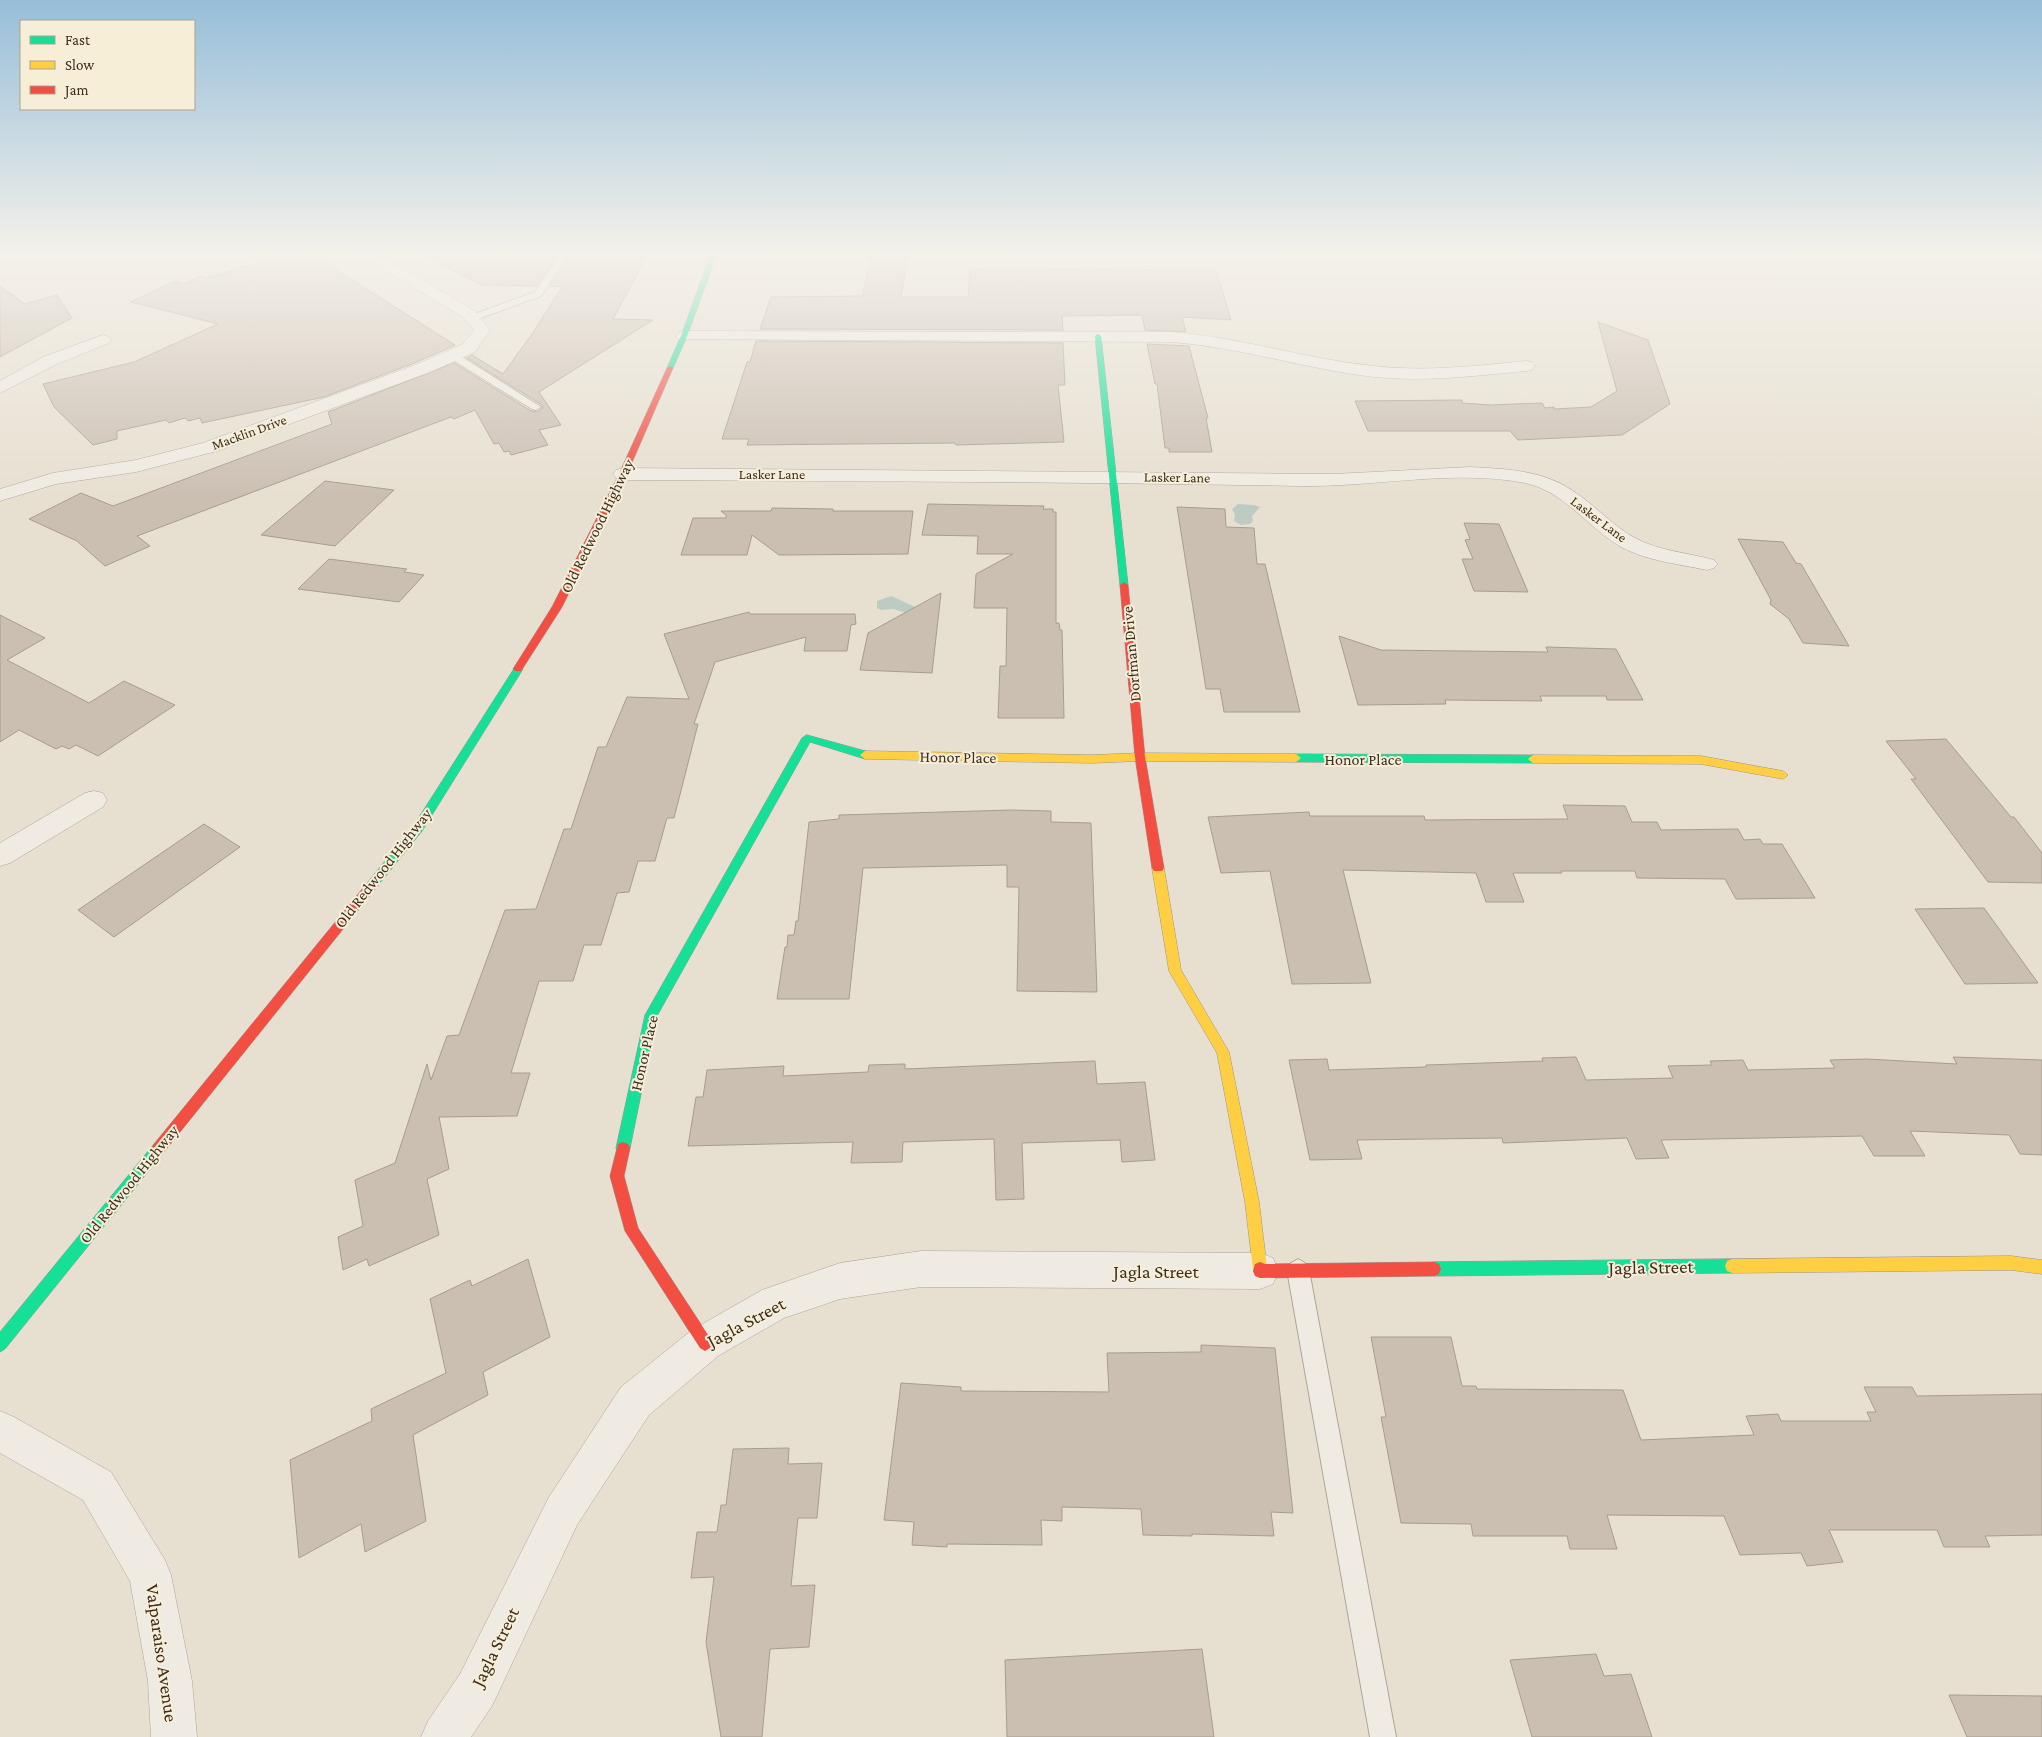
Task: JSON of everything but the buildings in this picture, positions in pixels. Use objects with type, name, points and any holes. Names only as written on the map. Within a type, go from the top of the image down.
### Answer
[{"type":"street","name":"Macklin Drive","points":[[0,495],[53,480],[136,466],[210,447],[424,368],[469,348],[473,335]]},
{"type":"street","points":[[684,336],[1098,336],[1204,338],[1334,365],[1401,374],[1441,374],[1526,366]]},
{"type":"street","name":"Old Redwood Highway","points":[[0,1344],[418,828],[557,608],[623,474],[684,336]]},
{"type":"street","name":"Dorfman Drive","points":[[1098,336],[1114,476],[1140,758],[1175,971],[1223,1052],[1252,1202],[1260,1271]]},
{"type":"street","points":[[0,388],[49,362],[103,340]]},
{"type":"street","name":"Lasker Lane","points":[[623,474],[1114,476],[1341,481],[1426,474],[1526,477],[1576,499],[1605,526],[1632,544],[1706,564]]},
{"type":"street","name":"Honor Place","points":[[705,1343],[632,1231],[617,1176],[651,1015],[808,738],[869,756],[1092,759],[1701,760],[1783,775]]},
{"type":"street","points":[[0,856],[94,800]]},
{"type":"street","name":"Jagla Street","points":[[444,1737],[476,1690],[563,1511],[634,1401],[705,1343],[775,1304],[840,1281],[921,1269],[1260,1271],[2002,1263],[2042,1267]]},
{"type":"street","name":"Valparaiso Avenue","points":[[0,1431],[97,1486],[150,1575],[170,1681],[174,1737]]},
{"type":"lane","points":[[452,355],[536,407]]},
{"type":"lane","points":[[1298,1270],[1383,1737]]},
{"type":"shaded area","points":[[1238,504],[1260,507],[1252,516],[1253,521],[1250,524],[1241,525],[1234,521],[1235,515],[1232,509]]},
{"type":"shaded area","points":[[891,596],[920,609],[910,614],[893,609],[881,610],[877,608],[877,601]]},
{"type":"traffic: fast","points":[[670,368],[684,335]]},
{"type":"traffic: fast","points":[[1098,336],[1124,585]]},
{"type":"traffic: fast","points":[[372,885],[418,828],[518,669]]},
{"type":"traffic: fast","points":[[623,1148],[651,1015],[807,738],[865,755]]},
{"type":"traffic: fast","points":[[1296,758],[1533,759]]},
{"type":"traffic: fast","points":[[0,1344],[159,1148]]},
{"type":"traffic: fast","points":[[1434,1269],[1732,1266]]},
{"type":"traffic: slow","points":[[865,755],[1092,759],[1140,757],[1296,758]]},
{"type":"traffic: slow","points":[[1533,759],[1701,760],[1783,775]]},
{"type":"traffic: slow","points":[[1158,868],[1175,971],[1223,1052],[1252,1202],[1260,1269]]},
{"type":"traffic: slow","points":[[1732,1266],[2011,1263],[2042,1267]]},
{"type":"traffic: jam","points":[[518,669],[557,607],[623,474],[670,368]]},
{"type":"traffic: jam","points":[[1124,585],[1140,757],[1158,868]]},
{"type":"traffic: jam","points":[[159,1148],[372,885]]},
{"type":"traffic: jam","points":[[623,1148],[617,1176],[632,1231],[705,1343]]},
{"type":"traffic: jam","points":[[1260,1269],[1260,1271],[1434,1269]]}]
